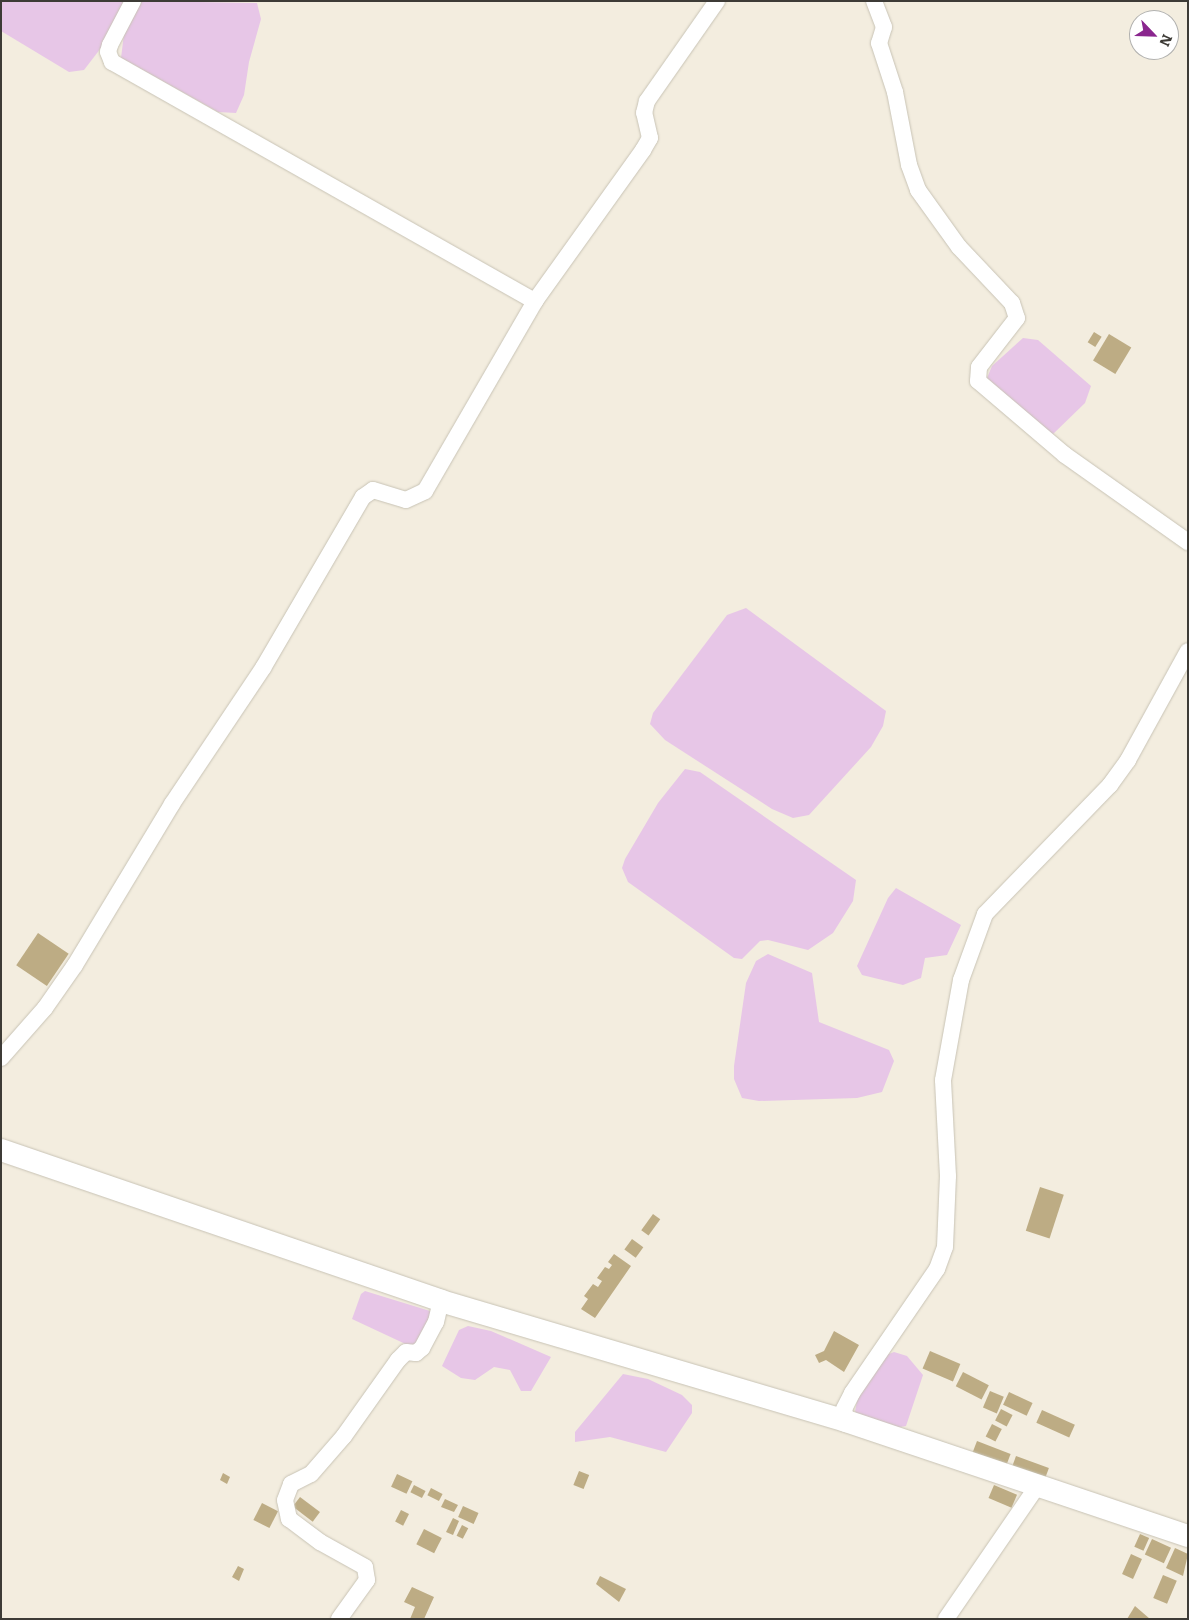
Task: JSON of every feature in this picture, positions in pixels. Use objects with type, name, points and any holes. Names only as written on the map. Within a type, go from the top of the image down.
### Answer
[{"type":"main road","points":[[1,1150],[441,1301],[846,1421],[1188,1536]]},
{"type":"street","points":[[132,1],[110,45],[108,52],[112,62],[535,301]]},
{"type":"street","points":[[1,1058],[45,1008],[75,965],[172,804],[263,668],[363,497],[373,490],[406,500],[425,491],[535,301],[644,150],[650,138],[644,113],[647,100],[717,1]]},
{"type":"street","points":[[874,1],[884,27],[880,43],[895,92],[909,166],[918,190],[953,240],[1015,310],[1015,325],[979,367],[978,381],[1065,455],[1188,542]]},
{"type":"street","points":[[846,1421],[844,1409],[852,1393],[937,1269],[945,1247],[948,1176],[943,1080],[961,980],[985,914],[1110,785],[1128,760],[1188,651]]},
{"type":"street","points":[[339,1619],[367,1580],[365,1566],[320,1542],[289,1519],[284,1500],[291,1484],[311,1474],[344,1436],[398,1360],[406,1352],[416,1354],[422,1348],[436,1322],[441,1301]]},
{"type":"street","points":[[946,1619],[1038,1485]]},
{"type":"shaded area","points":[[1,1],[124,1],[104,44],[84,70],[69,72],[1,31]]},
{"type":"shaded area","points":[[139,1],[257,3],[261,19],[249,62],[244,95],[236,113],[218,112],[121,58],[124,34]]},
{"type":"shaded area","points":[[1023,338],[1038,340],[1091,386],[1085,403],[1051,436],[987,378],[992,366]]},
{"type":"shaded area","points":[[746,608],[886,711],[883,726],[871,747],[809,815],[793,818],[772,809],[665,740],[650,724],[653,713],[727,615]]},
{"type":"shaded area","points":[[685,769],[700,772],[856,880],[853,901],[833,933],[808,950],[768,940],[760,941],[742,959],[734,958],[628,882],[622,868],[625,859],[658,803]]},
{"type":"shaded area","points":[[896,888],[961,925],[947,955],[925,958],[921,978],[903,985],[862,975],[857,966],[888,898]]},
{"type":"shaded area","points":[[768,954],[812,973],[819,1022],[889,1050],[894,1061],[882,1092],[857,1098],[759,1101],[742,1098],[734,1079],[734,1066],[746,983],[756,961]]},
{"type":"shaded area","points":[[365,1291],[430,1311],[434,1317],[414,1348],[352,1319],[361,1294]]},
{"type":"shaded area","points":[[468,1326],[491,1331],[551,1357],[531,1391],[521,1391],[510,1370],[494,1367],[475,1380],[461,1378],[442,1366],[459,1330]]},
{"type":"shaded area","points":[[894,1352],[907,1356],[923,1375],[906,1426],[894,1428],[876,1425],[855,1412],[859,1389],[882,1357]]},
{"type":"shaded area","points":[[623,1374],[648,1379],[682,1395],[692,1405],[692,1413],[666,1452],[610,1437],[575,1442],[575,1432]]},
{"type":"building","points":[[1094,332],[1102,337],[1095,347],[1088,342]]},
{"type":"building","points":[[1109,334],[1131,347],[1115,374],[1093,361]]},
{"type":"building","points":[[38,933],[69,954],[47,986],[16,965]]},
{"type":"building","points":[[1040,1187],[1064,1195],[1050,1238],[1026,1231]]},
{"type":"building","points":[[653,1214],[660,1219],[649,1235],[641,1230]]},
{"type":"building","points":[[632,1239],[643,1247],[636,1258],[624,1250]]},
{"type":"building","points":[[614,1254],[631,1266],[595,1318],[581,1309],[588,1299],[584,1296],[593,1284],[598,1287],[602,1281],[597,1278],[605,1267],[609,1269],[612,1265],[608,1262]]},
{"type":"building","points":[[834,1331],[859,1345],[844,1372],[826,1360],[819,1363],[815,1355],[824,1351]]},
{"type":"building","points":[[930,1351],[960,1364],[953,1381],[923,1368]]},
{"type":"building","points":[[963,1372],[989,1385],[982,1399],[956,1386]]},
{"type":"building","points":[[990,1391],[1004,1397],[997,1413],[983,1408]]},
{"type":"building","points":[[1009,1392],[1033,1403],[1027,1416],[1003,1405]]},
{"type":"building","points":[[1001,1409],[1013,1415],[1007,1426],[995,1421]]},
{"type":"building","points":[[1042,1410],[1075,1425],[1069,1437],[1036,1423]]},
{"type":"building","points":[[992,1424],[1002,1429],[995,1441],[986,1436]]},
{"type":"building","points":[[977,1441],[1011,1454],[1005,1468],[972,1455]]},
{"type":"building","points":[[1016,1456],[1049,1468],[1044,1480],[1012,1468]]},
{"type":"building","points":[[579,1471],[589,1475],[584,1489],[573,1485]]},
{"type":"building","points":[[223,1473],[230,1477],[227,1484],[220,1480]]},
{"type":"building","points":[[397,1474],[412,1481],[406,1494],[391,1487]]},
{"type":"building","points":[[414,1485],[426,1491],[422,1498],[410,1492]]},
{"type":"building","points":[[994,1485],[1017,1495],[1012,1508],[989,1498]]},
{"type":"building","points":[[431,1488],[443,1494],[439,1501],[427,1495]]},
{"type":"building","points":[[300,1497],[320,1512],[313,1522],[293,1507]]},
{"type":"building","points":[[445,1499],[458,1505],[454,1512],[441,1507]]},
{"type":"building","points":[[262,1503],[278,1511],[269,1528],[253,1520]]},
{"type":"building","points":[[463,1506],[479,1513],[474,1524],[458,1517]]},
{"type":"building","points":[[401,1510],[409,1514],[403,1526],[395,1522]]},
{"type":"building","points":[[453,1518],[459,1521],[453,1535],[446,1532]]},
{"type":"building","points":[[462,1525],[468,1528],[463,1539],[457,1536]]},
{"type":"building","points":[[424,1529],[442,1538],[434,1553],[416,1544]]},
{"type":"building","points":[[1140,1534],[1149,1538],[1143,1551],[1134,1547]]},
{"type":"building","points":[[1152,1539],[1171,1548],[1164,1563],[1145,1554]]},
{"type":"building","points":[[1175,1548],[1188,1554],[1183,1576],[1166,1568]]},
{"type":"building","points":[[1131,1554],[1142,1559],[1133,1579],[1122,1574]]},
{"type":"building","points":[[238,1566],[244,1569],[239,1581],[232,1577]]},
{"type":"building","points":[[1163,1575],[1177,1581],[1167,1604],[1153,1598]]},
{"type":"building","points":[[600,1576],[626,1589],[619,1602],[596,1584]]},
{"type":"building","points":[[412,1587],[434,1597],[424,1619],[410,1619],[415,1607],[404,1602]]},
{"type":"building","points":[[1135,1606],[1150,1619],[1127,1619]]}]
